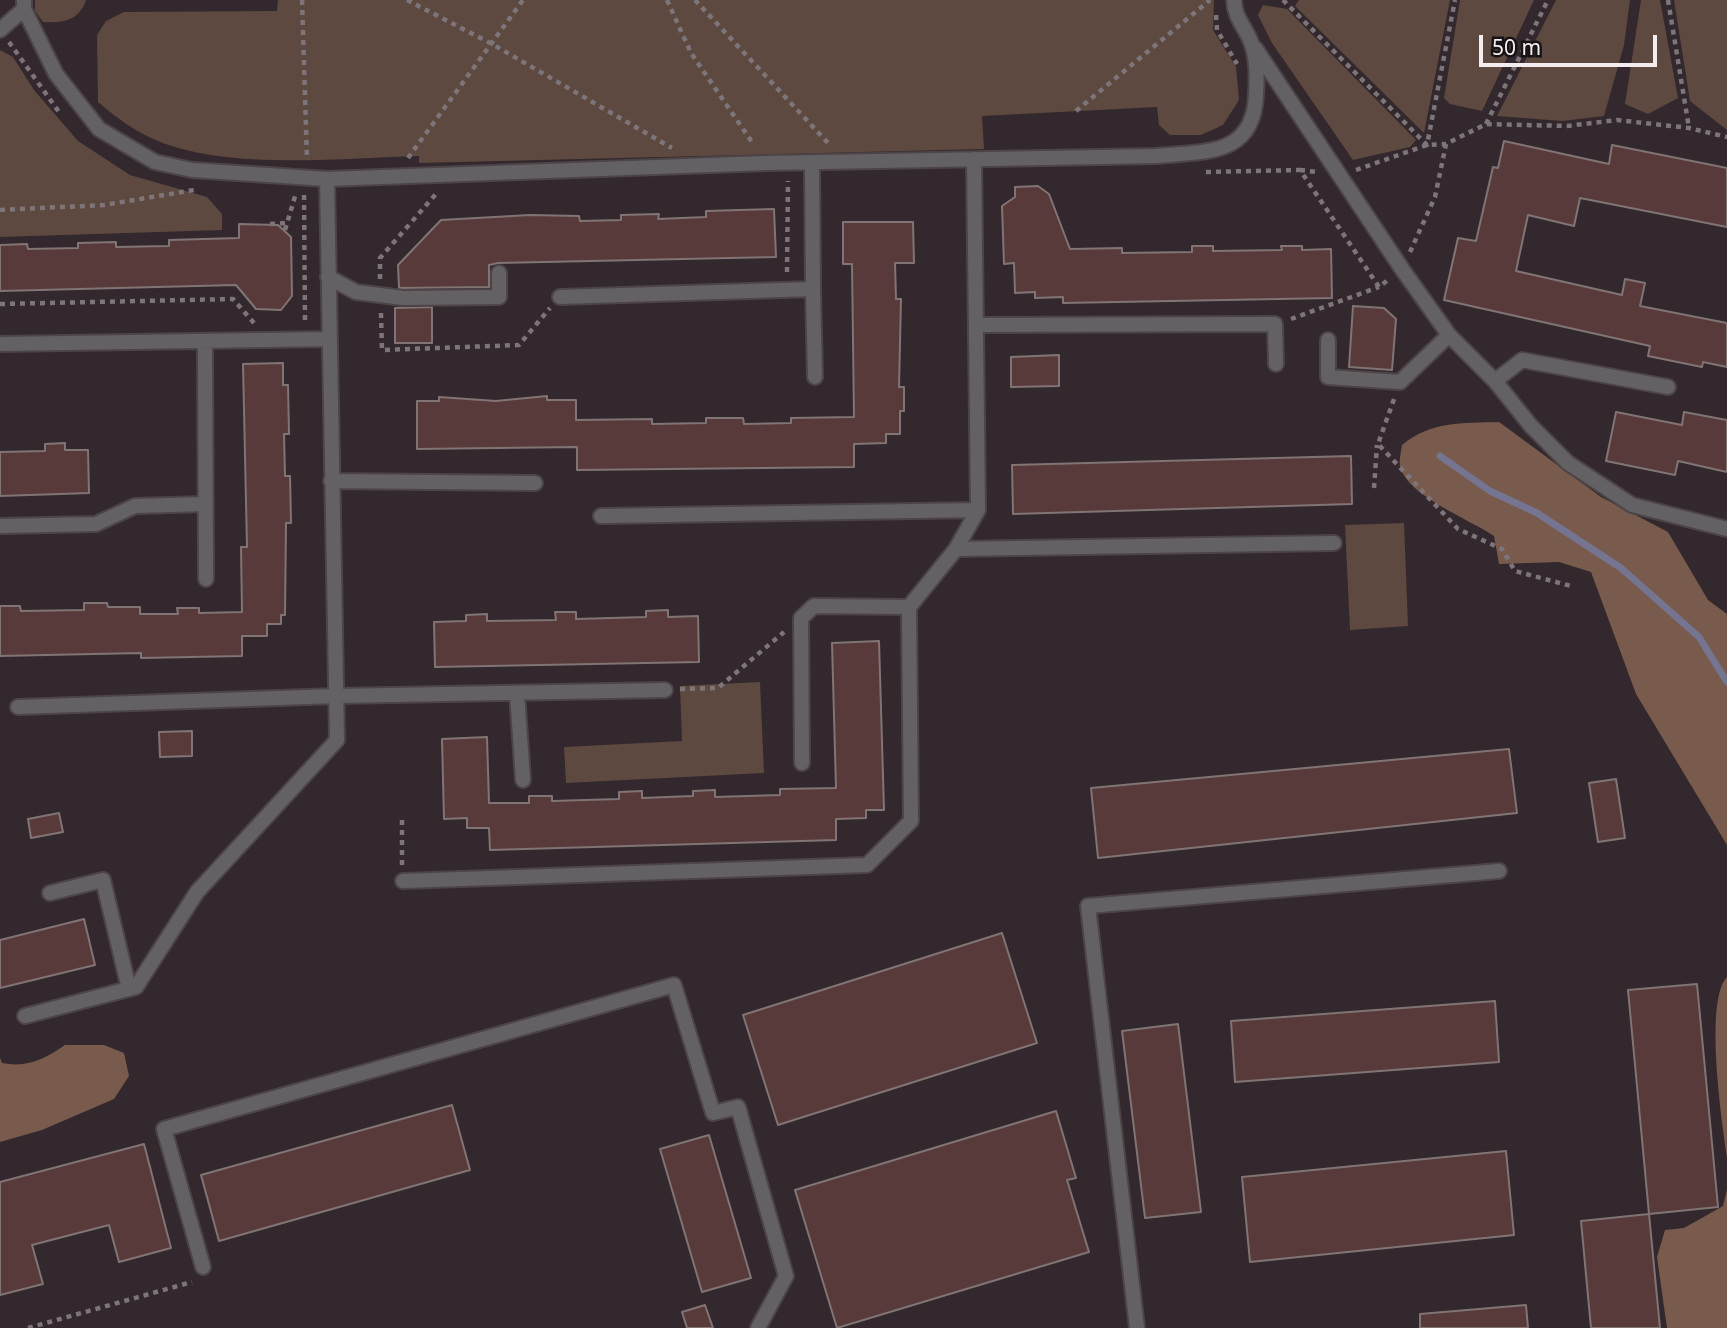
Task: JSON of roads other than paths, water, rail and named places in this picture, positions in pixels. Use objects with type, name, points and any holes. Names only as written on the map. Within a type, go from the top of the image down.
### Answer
[{"type":"lane","points":[[1234,0],[1234,7],[1252,44],[1449,335],[1495,381],[1531,426],[1569,463],[1632,505],[1727,528]]},
{"type":"lane","points":[[0,30],[24,5],[56,74],[99,130],[155,162],[229,175],[327,179],[766,163],[1156,156],[1229,145],[1247,132],[1255,117],[1257,80],[1252,44]]},
{"type":"lane","points":[[402,875],[867,865],[911,821],[909,607],[956,549],[978,510],[974,159]]},
{"type":"lane","points":[[812,163],[815,377]]},
{"type":"lane","points":[[24,1016],[136,987],[197,891],[337,740],[327,179]]},
{"type":"lane","points":[[328,277],[356,292],[403,298],[499,298],[499,273]]},
{"type":"lane","points":[[560,297],[813,289]]},
{"type":"lane","points":[[976,325],[1275,324],[1276,363]]},
{"type":"lane","points":[[1328,340],[1328,377],[1400,382],[1449,335]]},
{"type":"lane","points":[[0,344],[328,339]]},
{"type":"lane","points":[[205,341],[206,579]]},
{"type":"lane","points":[[1495,381],[1522,360],[1668,387]]},
{"type":"lane","points":[[331,481],[535,484]]},
{"type":"lane","points":[[0,526],[96,524],[135,506],[205,504]]},
{"type":"lane","points":[[601,516],[978,510]]},
{"type":"lane","points":[[956,549],[1334,543]]},
{"type":"lane","points":[[802,763],[801,618],[814,606],[909,607]]},
{"type":"lane","points":[[18,707],[336,696],[665,690]]},
{"type":"lane","points":[[517,693],[523,780]]},
{"type":"lane","points":[[1137,1328],[1088,906],[1499,871]]},
{"type":"lane","points":[[50,893],[103,880],[129,989]]},
{"type":"lane","points":[[203,1267],[164,1129],[674,985],[713,1113],[738,1108],[786,1276],[758,1328]]},
{"type":"waterway","points":[[1440,456],[1490,491],[1537,513],[1621,568],[1699,637],[1727,682]]}]
